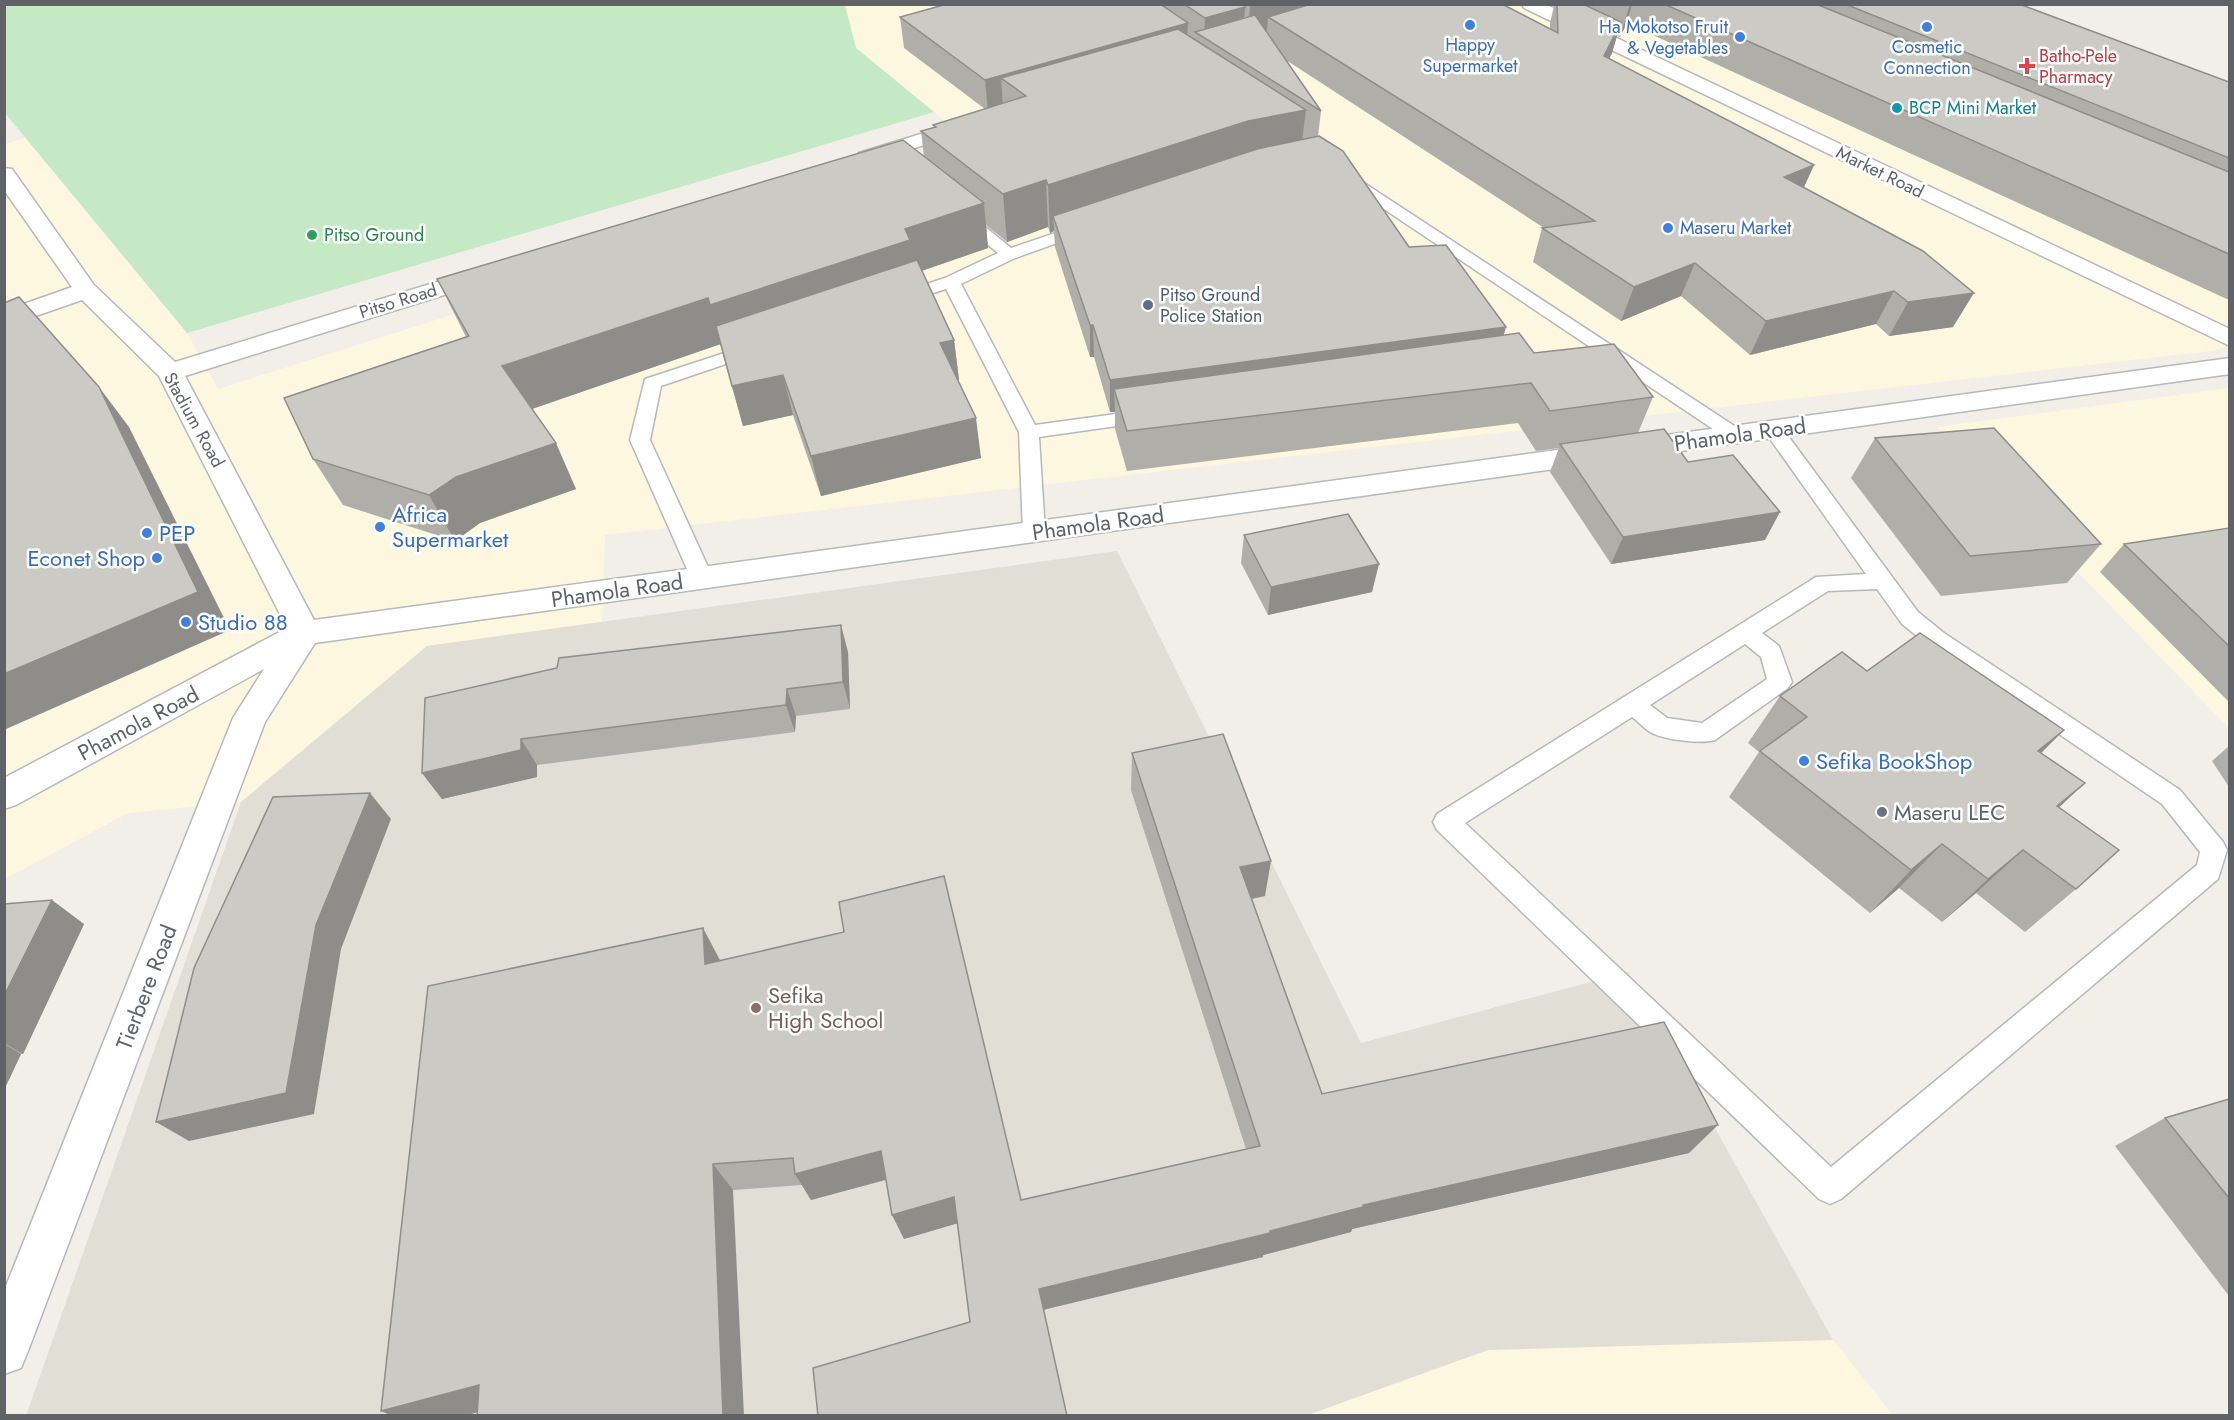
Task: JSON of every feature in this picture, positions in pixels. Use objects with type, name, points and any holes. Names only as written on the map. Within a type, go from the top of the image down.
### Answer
[{"type":"street","name":"Market Road","points":[[1530,4],[2229,339]]},
{"type":"street","points":[[849,162],[984,121]]},
{"type":"street","name":"Stadium Road","points":[[4,174],[86,290],[170,372],[305,633]]},
{"type":"street","name":"Pitso Road","points":[[170,372],[498,271]]},
{"type":"street","points":[[4,320],[86,290]]},
{"type":"street","name":"Phamola Road","points":[[4,795],[305,633],[2229,366]]},
{"type":"street","name":"Tierbere Road","points":[[4,1351],[250,718],[305,633]]},
{"type":"lane","points":[[882,152],[900,166]]},
{"type":"lane","points":[[1338,172],[1612,351],[1735,435]]},
{"type":"lane","points":[[946,202],[1009,254]]},
{"type":"lane","points":[[886,303],[951,282],[1009,254],[1097,224]]},
{"type":"lane","points":[[951,282],[1029,432],[1034,532]]},
{"type":"lane","points":[[702,578],[640,440],[652,383],[775,341]]},
{"type":"lane","points":[[1577,356],[1612,351]]},
{"type":"lane","points":[[1029,432],[1169,413]]},
{"type":"lane","points":[[1773,429],[1884,581],[1911,618],[1936,639],[2171,797],[2214,850],[2209,871],[1830,1188],[1446,822],[1824,583],[1884,581]]},
{"type":"lane","points":[[1634,705],[1661,727],[1706,733],[1780,682],[1771,652],[1744,632]]},
{"type":"shaded area","points":[[845,5],[1923,5],[2229,122],[2230,344],[2219,350],[605,535],[602,622],[427,646],[241,802],[128,813],[5,879],[5,144],[25,138],[187,333],[218,389],[978,148],[856,48]]},
{"type":"shaded area","points":[[2229,388],[2229,728],[1937,427]]},
{"type":"shaded area","name":"Sefika High School","points":[[1117,551],[1361,1043],[1628,972],[1833,1340],[1488,1350],[1305,1416],[26,1416],[241,802],[427,646]]},
{"type":"shaded area","points":[[1833,1340],[1893,1415],[1305,1416],[1488,1350]]},
{"type":"green space","name":"Pitso Ground","points":[[4,5],[845,5],[856,48],[934,112],[187,333],[5,113]]},
{"type":"building","points":[[947,4],[1160,4],[1188,23],[985,80],[900,17]]},
{"type":"building","points":[[1184,4],[1244,4],[1245,7],[1205,18]]},
{"type":"building","points":[[1311,4],[1502,4],[1558,33],[1557,4],[1583,4],[1621,22],[1604,56],[1814,165],[1784,177],[1923,251],[1974,293],[1908,302],[1894,291],[1766,321],[1695,263],[1634,287],[1542,228],[1595,221],[1268,17]]},
{"type":"building","points":[[1664,4],[1816,4],[2229,172],[2229,254]]},
{"type":"building","points":[[1845,4],[2019,4],[2229,82],[2229,158]]},
{"type":"building","points":[[1255,15],[1321,111],[1195,32]]},
{"type":"building","points":[[1178,29],[1306,110],[1248,121],[1048,185],[1046,180],[1003,194],[921,131],[936,127],[933,125],[1026,96],[1001,78]]},
{"type":"building","points":[[1319,136],[1343,151],[1409,247],[1446,245],[1506,327],[1110,380],[1093,325],[1090,325],[1053,216],[1257,149]]},
{"type":"building","points":[[903,140],[984,203],[905,229],[910,240],[710,305],[708,298],[502,366],[556,443],[456,477],[429,495],[313,459],[284,398],[469,336],[437,279]]},
{"type":"building","points":[[917,260],[954,340],[940,343],[976,418],[811,456],[783,375],[732,386],[716,326]]},
{"type":"building","points":[[19,297],[99,387],[198,592],[4,674],[4,303]]},
{"type":"building","points":[[1519,333],[1534,353],[1614,344],[1653,397],[1550,411],[1531,383],[1127,431],[1114,389]]},
{"type":"building","points":[[1994,428],[2101,544],[1970,556],[1875,438]]},
{"type":"building","points":[[1664,429],[1688,462],[1733,455],[1780,512],[1623,537],[1560,444]]},
{"type":"building","points":[[1348,514],[1379,564],[1271,587],[1244,535]]},
{"type":"building","points":[[2229,528],[2229,646],[2124,544]]},
{"type":"building","points":[[841,625],[843,682],[787,689],[786,705],[521,739],[521,750],[422,773],[425,698],[557,668],[559,658]]},
{"type":"building","points":[[1920,633],[2064,730],[2038,751],[2085,783],[2057,806],[2119,850],[2076,889],[2023,850],[1988,879],[1942,844],[1911,870],[1760,751],[1807,717],[1780,696],[1842,652],[1867,671]]},
{"type":"building","points":[[1223,734],[1271,861],[1240,867],[1322,1094],[1664,1022],[1718,1125],[1363,1205],[1363,1207],[1270,1231],[1270,1233],[1039,1289],[1067,1416],[818,1416],[813,1368],[970,1322],[954,1197],[892,1215],[881,1151],[795,1174],[793,1158],[713,1164],[723,1416],[477,1416],[479,1385],[381,1411],[428,986],[703,928],[705,964],[844,932],[839,902],[944,876],[1021,1200],[1260,1146],[1132,753]]},
{"type":"building","points":[[370,793],[316,925],[286,1093],[156,1122],[194,968],[273,797]]},
{"type":"building","points":[[52,900],[4,996],[4,904]]},
{"type":"building","points":[[2229,1099],[2229,1198],[2165,1118]]},
{"type":"place","name":"Happy Supermarket","points":[[1470,25]]},
{"type":"place","name":"Cosmetic Connection","points":[[1927,27]]},
{"type":"place","name":"Ha Mokotso Fruit & Vegetables","points":[[1740,37]]},
{"type":"place","name":"Batho-Pele Pharmacy","points":[[2027,66]]},
{"type":"place","name":"BCP Mini Market","points":[[1897,108]]},
{"type":"place","name":"Maseru Market","points":[[1668,228]]},
{"type":"place","name":"Pitso Ground","points":[[312,235]]},
{"type":"place","name":"Pitso Ground Police Station","points":[[1148,305]]},
{"type":"place","name":"Africa Supermarket","points":[[380,527]]},
{"type":"place","name":"PEP","points":[[147,533]]},
{"type":"place","name":"Econet Shop","points":[[157,558]]},
{"type":"place","name":"Studio 88","points":[[186,622]]},
{"type":"place","name":"Sefika BookShop","points":[[1804,761]]},
{"type":"place","name":"Maseru LEC","points":[[1882,812]]},
{"type":"place","name":"Sefika High School","points":[[756,1008]]}]
